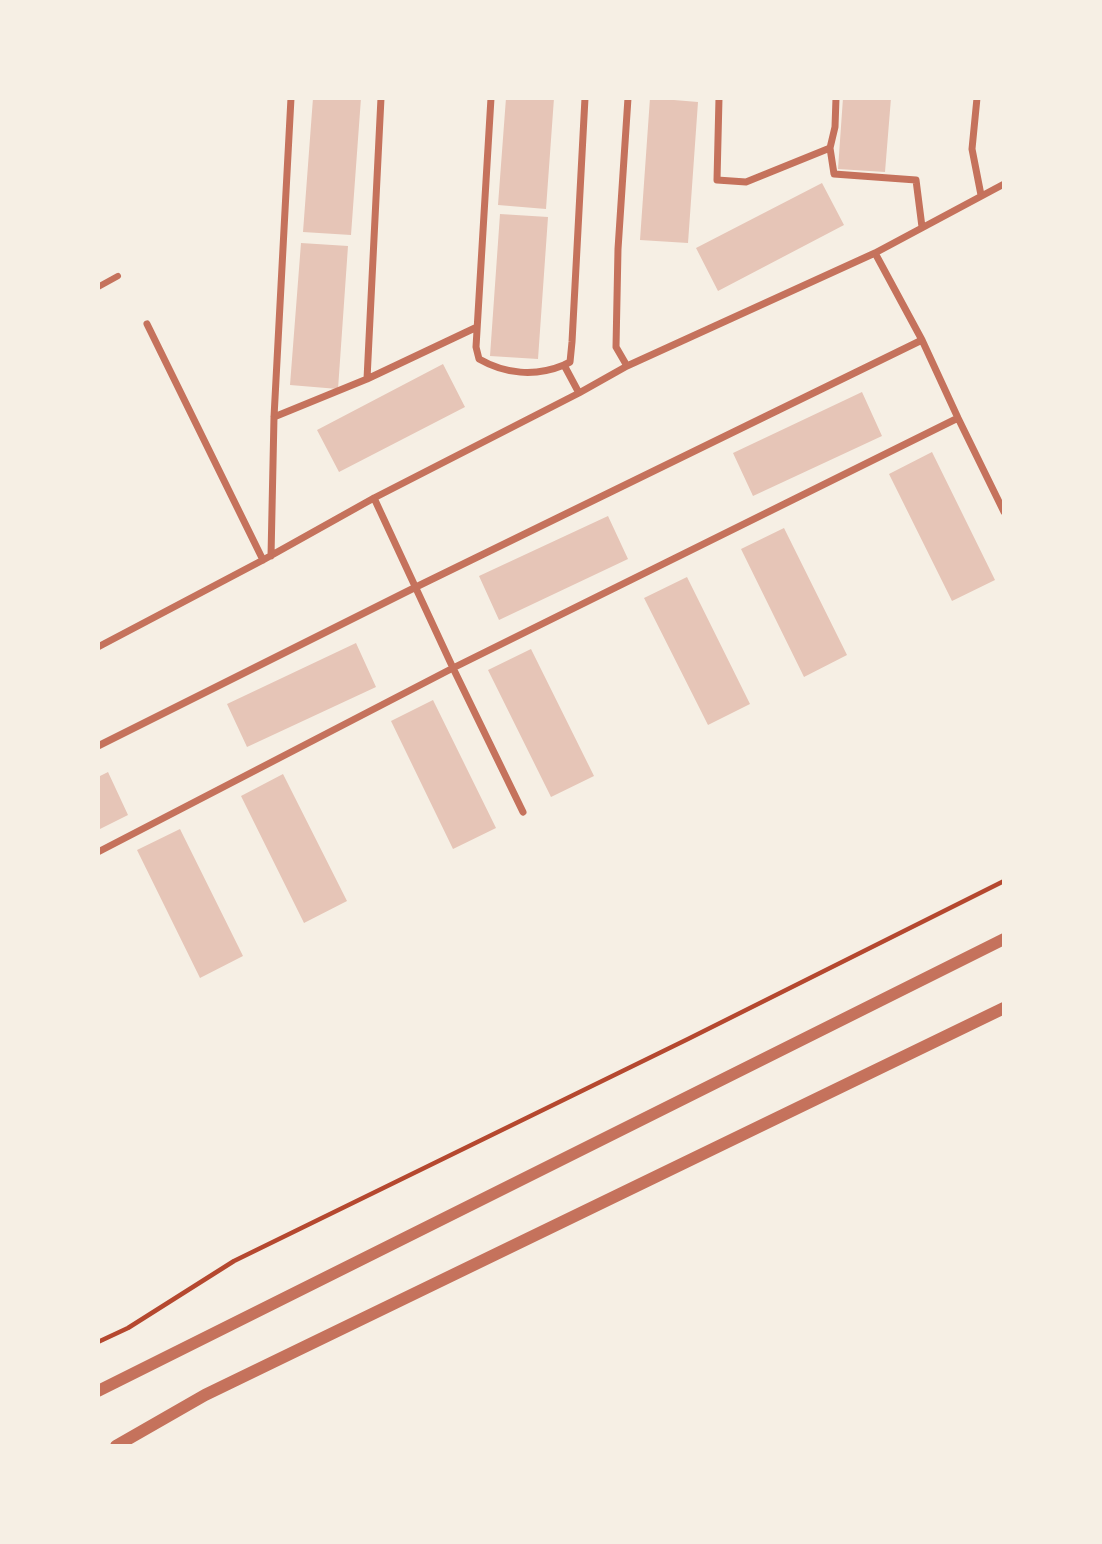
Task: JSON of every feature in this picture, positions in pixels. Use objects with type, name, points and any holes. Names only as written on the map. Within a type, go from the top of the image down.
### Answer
[{"type":"street","points":[[267,558],[291,98]]},
{"type":"street","points":[[367,379],[381,98]]},
{"type":"street","points":[[491,98],[476,347],[479,359],[494,367],[529,373],[557,368],[570,362],[585,98]]},
{"type":"street","points":[[627,366],[616,347],[618,249],[628,98]]},
{"type":"street","points":[[719,98],[717,180],[746,182],[830,148]]},
{"type":"street","points":[[836,98],[835,127],[830,148],[834,174],[916,180],[922,227]]},
{"type":"street","points":[[976,98],[972,149],[981,195]]},
{"type":"street","points":[[98,647],[374,498],[627,366],[875,253],[1004,184]]},
{"type":"street","points":[[875,253],[922,340],[1004,512]]},
{"type":"street","points":[[98,287],[118,276]]},
{"type":"street","points":[[146,324],[267,558]]},
{"type":"street","points":[[274,417],[367,379],[477,327]]},
{"type":"street","points":[[98,746],[922,340]]},
{"type":"street","points":[[564,365],[579,393]]},
{"type":"street","points":[[98,852],[453,668],[958,418]]},
{"type":"street","points":[[374,498],[523,812]]},
{"type":"street","points":[[98,1391],[1004,939]]},
{"type":"street","points":[[116,1446],[205,1395],[1004,1008]]},
{"type":"path","points":[[98,1342],[128,1328],[234,1261],[677,1045],[1004,881]]},
{"type":"building","points":[[313,98],[361,98],[351,235],[303,232]]},
{"type":"building","points":[[506,98],[554,98],[546,209],[498,205]]},
{"type":"building","points":[[650,98],[698,102],[688,243],[640,240]]},
{"type":"building","points":[[843,98],[891,98],[885,172],[838,169]]},
{"type":"building","points":[[822,183],[844,225],[718,291],[696,248]]},
{"type":"building","points":[[500,214],[548,217],[538,359],[490,356]]},
{"type":"building","points":[[301,243],[348,246],[338,389],[290,385]]},
{"type":"building","points":[[443,364],[465,407],[339,472],[317,430]]},
{"type":"building","points":[[862,392],[882,436],[753,496],[733,453]]},
{"type":"building","points":[[932,452],[995,580],[952,601],[889,474]]},
{"type":"building","points":[[608,516],[628,559],[499,620],[479,576]]},
{"type":"building","points":[[784,528],[847,655],[804,677],[741,549]]},
{"type":"building","points":[[687,577],[750,704],[708,725],[644,598]]},
{"type":"building","points":[[356,643],[376,687],[247,747],[227,704]]},
{"type":"building","points":[[531,649],[594,776],[551,797],[488,670]]},
{"type":"building","points":[[433,700],[496,828],[453,849],[391,721]]},
{"type":"building","points":[[108,772],[128,815],[98,830],[98,777]]},
{"type":"building","points":[[283,774],[347,901],[304,923],[241,796]]},
{"type":"building","points":[[180,829],[243,956],[200,978],[137,850]]}]
